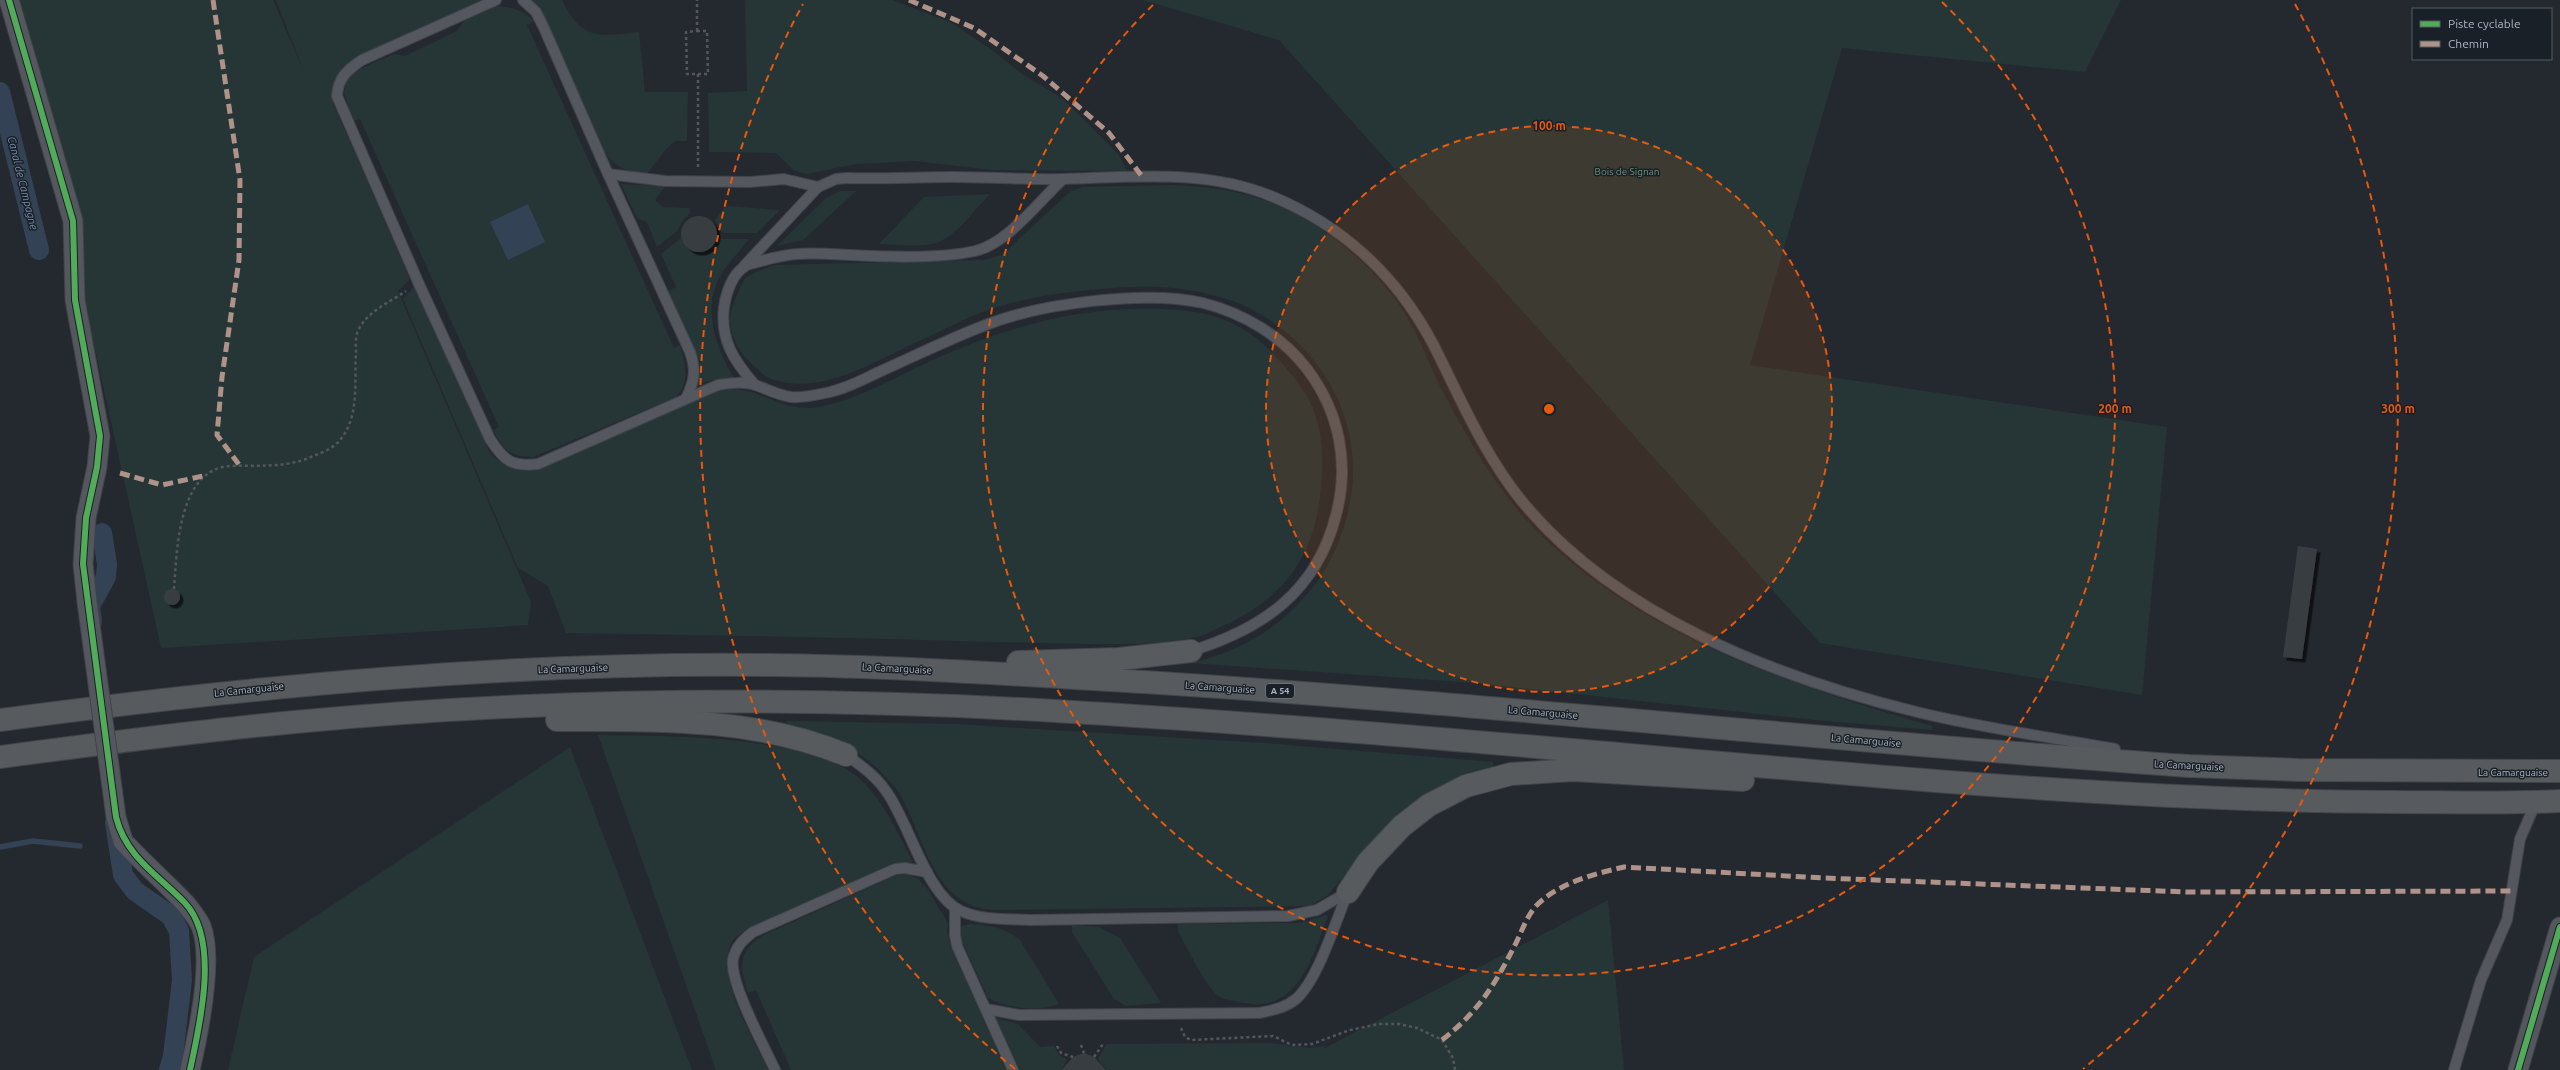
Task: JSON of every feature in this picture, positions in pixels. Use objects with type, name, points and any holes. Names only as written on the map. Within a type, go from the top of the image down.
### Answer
[{"type":"highway","points":[[881,667],[1119,659],[1191,651]]},
{"type":"highway","name":"La Camarguaise","points":[[0,720],[292,685],[449,673],[648,665],[881,667],[1335,694],[2067,757],[2189,766],[2299,770],[2560,771]]},
{"type":"highway","points":[[0,757],[140,738],[307,722],[457,710],[664,702],[778,702],[1024,709],[1233,723],[2078,793],[2280,801],[2560,801]]},
{"type":"highway","points":[[307,722],[646,720],[732,726],[780,734],[818,743],[846,755]]},
{"type":"highway","points":[[2116,749],[2299,770]]},
{"type":"highway","points":[[1348,892],[1388,839],[1416,814],[1466,786],[1511,774],[1573,770],[1828,786],[1987,786]]},
{"type":"street","points":[[9,0],[73,221],[75,300],[100,436],[97,468],[86,518],[83,564],[116,817],[123,841],[141,862],[186,904],[201,926],[206,952],[200,1028],[190,1070]]},
{"type":"street","points":[[2518,1070],[2560,927]]},
{"type":"lane","points":[[496,0],[362,60],[346,71],[338,86],[337,96],[340,106],[419,284],[490,440],[499,454],[509,462],[523,465],[538,464],[718,385],[734,383],[755,385],[776,394],[793,397],[810,397],[840,390],[992,323],[1034,311],[1078,303],[1123,299],[1201,303],[1227,310],[1254,324],[1287,347],[1316,381],[1332,411],[1341,451],[1338,509],[1333,529],[1319,559],[1310,574],[1286,602],[1266,618],[1246,630],[1219,642],[1191,651]]},
{"type":"lane","points":[[523,0],[536,12],[544,28],[608,174],[690,352],[695,371],[691,388],[686,398]]},
{"type":"lane","points":[[608,174],[665,181],[750,182],[784,179],[818,187]]},
{"type":"lane","points":[[755,385],[731,353],[724,329],[723,316],[727,293],[730,286],[744,267],[818,187],[836,179],[1063,179],[1141,175],[1212,180],[1268,194],[1299,209],[1337,231],[1376,264],[1410,307],[1432,343],[1500,472],[1544,527],[1617,587],[1682,625],[1749,657],[1872,700],[1971,724],[2116,749]]},
{"type":"lane","points":[[744,267],[772,258],[807,252],[852,255],[943,255],[976,251],[997,242],[1063,179]]},
{"type":"lane","points":[[846,755],[861,765],[886,792],[940,894],[955,908],[973,915],[1030,920],[1288,916],[1317,910],[1348,892]]},
{"type":"lane","points":[[2454,1070],[2481,980],[2507,920],[2520,839],[2536,802]]},
{"type":"lane","points":[[775,1070],[734,976],[733,959],[741,942],[753,932],[895,869],[905,868],[927,872]]},
{"type":"lane","points":[[986,1009],[1019,1015],[1259,1013],[1278,1010],[1296,999],[1309,983],[1348,892]]},
{"type":"lane","points":[[955,908],[954,935],[957,946],[1013,1070]]},
{"type":"path","points":[[697,0],[697,31]]},
{"type":"path","points":[[697,31],[706,31],[708,74],[687,74],[686,32],[697,31]]},
{"type":"path","points":[[698,74],[698,181]]},
{"type":"path","points":[[174,588],[179,532],[188,500],[203,476],[230,466],[262,467],[293,464],[324,452],[340,440],[354,412],[357,331],[373,312],[419,284]]},
{"type":"path","points":[[1172,1014],[1185,1037],[1191,1040],[1273,1036],[1292,1045],[1312,1044],[1350,1030],[1379,1024],[1399,1024],[1417,1028],[1442,1040],[1453,1058],[1455,1070]]},
{"type":"path","points":[[1094,1057],[1103,1044]]},
{"type":"path","points":[[1081,1045],[1084,1053]]},
{"type":"path","points":[[1057,1046],[1061,1053],[1073,1057]]},
{"type":"green space","points":[[18,0],[273,0],[304,72],[276,0],[481,0],[356,58],[345,67],[338,77],[335,83],[333,103],[410,279],[398,291],[531,602],[528,625],[161,648]]},
{"type":"green space","points":[[529,0],[562,0],[576,23],[593,33],[613,35],[639,32],[645,92],[688,92],[687,141],[675,141],[666,149],[647,174],[622,168],[608,157]]},
{"type":"green space","points":[[745,0],[892,0],[952,23],[993,51],[1022,74],[1062,98],[1118,154],[1127,171],[991,170],[915,161],[856,164],[806,174],[794,170],[776,153],[709,152],[708,93],[747,91]]},
{"type":"green space","name":"Bois de Signan","points":[[1143,0],[2121,0],[2085,72],[1842,48],[1750,365],[2167,427],[2142,695],[1820,643],[1279,40]]},
{"type":"green space","points":[[496,6],[517,10],[534,21],[527,25],[674,348],[680,345],[686,372],[684,385],[676,397],[533,457],[525,457],[508,451],[500,442],[493,430],[499,427],[360,119],[353,121],[344,93],[347,80],[356,71],[394,54],[405,56],[457,31],[464,21]]},
{"type":"green space","points":[[621,184],[665,186],[655,200],[663,207],[689,208],[691,213],[684,219],[677,231],[657,247],[647,222],[637,218]]},
{"type":"green space","points":[[1171,185],[1219,189],[1267,201],[1308,221],[1349,250],[1385,286],[1399,305],[1419,339],[1436,378],[1451,406],[1474,447],[1500,487],[1514,506],[1546,540],[1588,575],[1632,606],[1727,656],[1828,694],[1932,726],[1932,730],[1815,720],[1475,683],[1191,663],[1227,652],[1259,636],[1274,626],[1300,602],[1319,579],[1334,553],[1347,516],[1352,486],[1353,457],[1348,429],[1339,403],[1326,378],[1309,355],[1289,335],[1255,311],[1244,305],[1221,297],[1174,288],[1133,287],[1083,290],[1034,298],[994,308],[975,315],[879,361],[839,377],[807,384],[783,382],[765,376],[740,351],[732,334],[730,316],[739,289],[747,277],[773,265],[984,260],[1002,255],[1071,191],[1082,187]]},
{"type":"green space","points":[[840,191],[856,191],[803,240],[777,246],[826,198]]},
{"type":"green space","points":[[990,194],[955,232],[941,241],[927,245],[910,246],[879,244],[924,197]]},
{"type":"green space","points":[[726,206],[780,210],[757,233],[723,233],[715,220]]},
{"type":"green space","points":[[681,238],[688,248],[699,252],[709,249],[717,239],[749,239],[729,263],[719,278],[714,291],[712,304],[712,317],[717,343],[734,378],[711,380],[698,385],[700,361],[668,291],[676,287],[661,254]]},
{"type":"green space","points":[[414,287],[490,453],[501,463],[519,470],[541,468],[718,391],[739,389],[752,392],[787,405],[806,408],[818,407],[846,400],[862,394],[966,346],[1027,325],[1090,312],[1122,310],[1155,309],[1188,311],[1214,316],[1226,320],[1259,340],[1295,378],[1309,400],[1316,417],[1320,434],[1322,461],[1321,487],[1313,532],[1295,569],[1282,585],[1267,599],[1249,612],[1207,633],[1200,636],[1173,641],[1089,644],[566,633],[548,586],[518,568],[403,299]]},
{"type":"green space","points":[[787,721],[955,724],[1263,743],[1493,762],[1493,767],[1471,775],[1376,838],[1327,896],[1309,906],[991,910],[971,905],[955,895],[942,881],[932,865],[899,793],[879,770],[869,761],[847,747],[824,737],[787,726]]},
{"type":"green space","points":[[598,735],[660,736],[736,741],[774,746],[809,754],[839,766],[862,781],[878,799],[913,862],[893,863],[745,931],[733,940],[728,954],[728,970],[731,987],[745,1024],[768,1070],[716,1070]]},
{"type":"green space","points":[[570,747],[692,1070],[228,1070],[254,957]]},
{"type":"green space","points":[[908,874],[918,879],[927,888],[948,923],[947,932],[952,950],[1006,1070],[791,1070],[756,990],[748,993],[742,969],[742,962],[747,949],[760,937],[897,875]]},
{"type":"green space","points":[[1608,900],[1624,1070],[1103,1070],[1098,1058],[1107,1044],[1270,1043],[1310,1048],[1325,1046],[1323,1049]]},
{"type":"green space","points":[[1326,915],[1328,916],[1316,947],[1301,978],[1291,990],[1279,999],[1263,1004],[1232,1001],[1217,995],[1204,978],[1178,932],[1178,924],[1301,923]]},
{"type":"green space","points":[[969,924],[1002,929],[1020,940],[1059,1004],[1032,1009],[1005,1005],[988,998],[958,932],[959,927]]},
{"type":"green space","points":[[1072,925],[1099,927],[1120,938],[1161,1003],[1126,1006],[1114,999],[1072,932]]},
{"type":"green space","points":[[996,1018],[1018,1024],[1040,1047],[1054,1046],[1059,1055],[1067,1059],[1062,1070],[1020,1070]]},
{"type":"water","points":[[528,204],[545,242],[508,260],[490,222]]},
{"type":"building","points":[[703,216],[712,221],[716,227],[716,241],[712,247],[703,252],[695,252],[686,247],[682,241],[681,230],[686,221],[692,217]]},
{"type":"building","points":[[2298,546],[2317,549],[2302,659],[2283,657]]},
{"type":"building","points":[[169,589],[175,589],[180,594],[178,603],[175,605],[169,605],[164,600],[164,594]]},
{"type":"building","points":[[1084,1053],[1094,1057],[1106,1070],[1062,1070],[1073,1057]]},
{"type":"waterway","name":"Canal de Campagne","points":[[0,92],[39,250]]},
{"type":"waterway","name":"Canal de Campagne","points":[[92,622],[90,606],[106,577],[107,564],[102,533]]},
{"type":"waterway","name":"Canal de Campagne","points":[[115,823],[123,875],[135,891],[171,916],[179,931],[182,980],[173,1056],[169,1070]]},
{"type":"waterway","points":[[0,847],[33,841],[80,846]]},
{"type":"marked path","points":[[213,0],[240,180],[239,260],[222,377],[217,435],[240,466]]},
{"type":"marked path","points":[[909,0],[974,28],[1043,76],[1109,133],[1141,175]]},
{"type":"marked path","points":[[120,473],[162,485],[203,476]]},
{"type":"marked path","points":[[1442,1040],[1455,1030],[1484,998],[1514,947],[1526,920],[1536,906],[1555,891],[1577,880],[1624,867],[1824,878],[2187,892],[2512,891]]},
{"type":"cycle path","points":[[9,0],[73,221],[75,300],[100,436],[97,467],[86,518],[83,564],[116,817],[127,843],[135,854],[185,903],[196,919],[202,938],[205,960],[202,1007],[190,1070]]},
{"type":"cycle path","points":[[2518,1070],[2560,927]]}]
